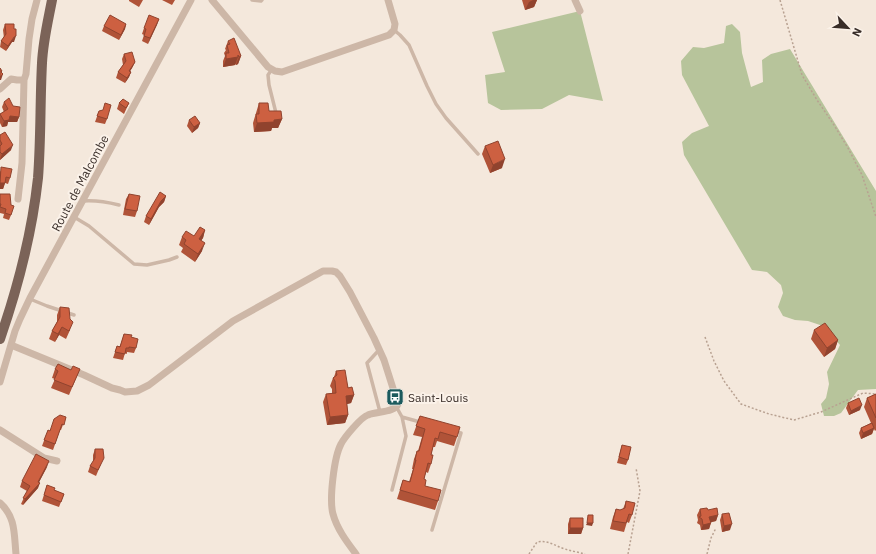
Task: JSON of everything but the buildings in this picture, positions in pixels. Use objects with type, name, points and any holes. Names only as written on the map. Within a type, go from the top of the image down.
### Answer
[{"type":"main road","points":[[0,339],[19,280],[32,216],[37,178],[40,135],[42,61],[45,33],[52,0]]},
{"type":"street","points":[[18,199],[22,151],[24,80],[26,74],[32,19],[37,0]]},
{"type":"street","name":"Route de Malcombe","points":[[0,382],[20,319],[30,298],[191,0]]},
{"type":"street","points":[[212,0],[268,67],[275,72],[282,72],[389,34],[394,30],[395,24],[388,0]]},
{"type":"street","points":[[575,0],[580,11]]},
{"type":"street","points":[[0,89],[11,79],[24,80]]},
{"type":"street","points":[[11,345],[112,388],[125,392],[137,391],[149,385],[233,321],[323,271],[336,272],[350,292],[379,350],[386,366],[398,404],[397,408],[393,410],[366,415],[341,443],[337,453],[331,492],[331,505],[336,523],[356,554]]},
{"type":"street","points":[[0,430],[44,458],[57,461]]},
{"type":"street","points":[[0,503],[11,516],[14,526],[16,554]]},
{"type":"lane","points":[[252,0],[262,0]]},
{"type":"lane","points":[[394,30],[409,45],[436,104],[446,118],[478,154]]},
{"type":"lane","points":[[272,69],[268,75],[268,80],[276,113]]},
{"type":"lane","points":[[83,201],[93,200],[119,205]]},
{"type":"lane","points":[[74,216],[89,226],[134,264],[148,265],[177,257]]},
{"type":"lane","points":[[30,298],[47,306],[74,315]]},
{"type":"lane","points":[[379,350],[367,363],[380,412]]},
{"type":"lane","points":[[392,490],[406,436],[402,417],[397,408]]},
{"type":"lane","points":[[402,417],[422,422]]},
{"type":"lane","points":[[432,530],[461,433],[448,430]]},
{"type":"path","points":[[780,0],[802,75],[848,148],[862,175],[876,217]]},
{"type":"path","points":[[705,337],[714,361],[724,381],[741,404],[769,414],[794,420],[821,412],[864,393],[876,394]]},
{"type":"path","points":[[628,554],[640,491],[636,468]]},
{"type":"path","points":[[707,554],[711,538],[716,528]]},
{"type":"path","points":[[529,554],[537,542],[542,541],[564,549],[585,554]]},
{"type":"green space","points":[[580,11],[603,101],[569,95],[542,109],[501,110],[488,103],[485,75],[505,72],[492,32]]},
{"type":"green space","points":[[732,24],[740,32],[742,53],[751,87],[763,82],[762,60],[771,54],[790,49],[876,191],[876,389],[858,390],[841,413],[834,416],[824,416],[821,404],[826,398],[829,384],[827,372],[840,345],[823,326],[808,321],[795,320],[783,316],[778,307],[783,293],[781,285],[767,272],[752,270],[684,155],[682,142],[692,133],[709,126],[682,75],[681,61],[693,47],[704,48],[724,43],[726,26]]},
{"type":"place","name":"Saint-Louis","points":[[395,397]]}]
